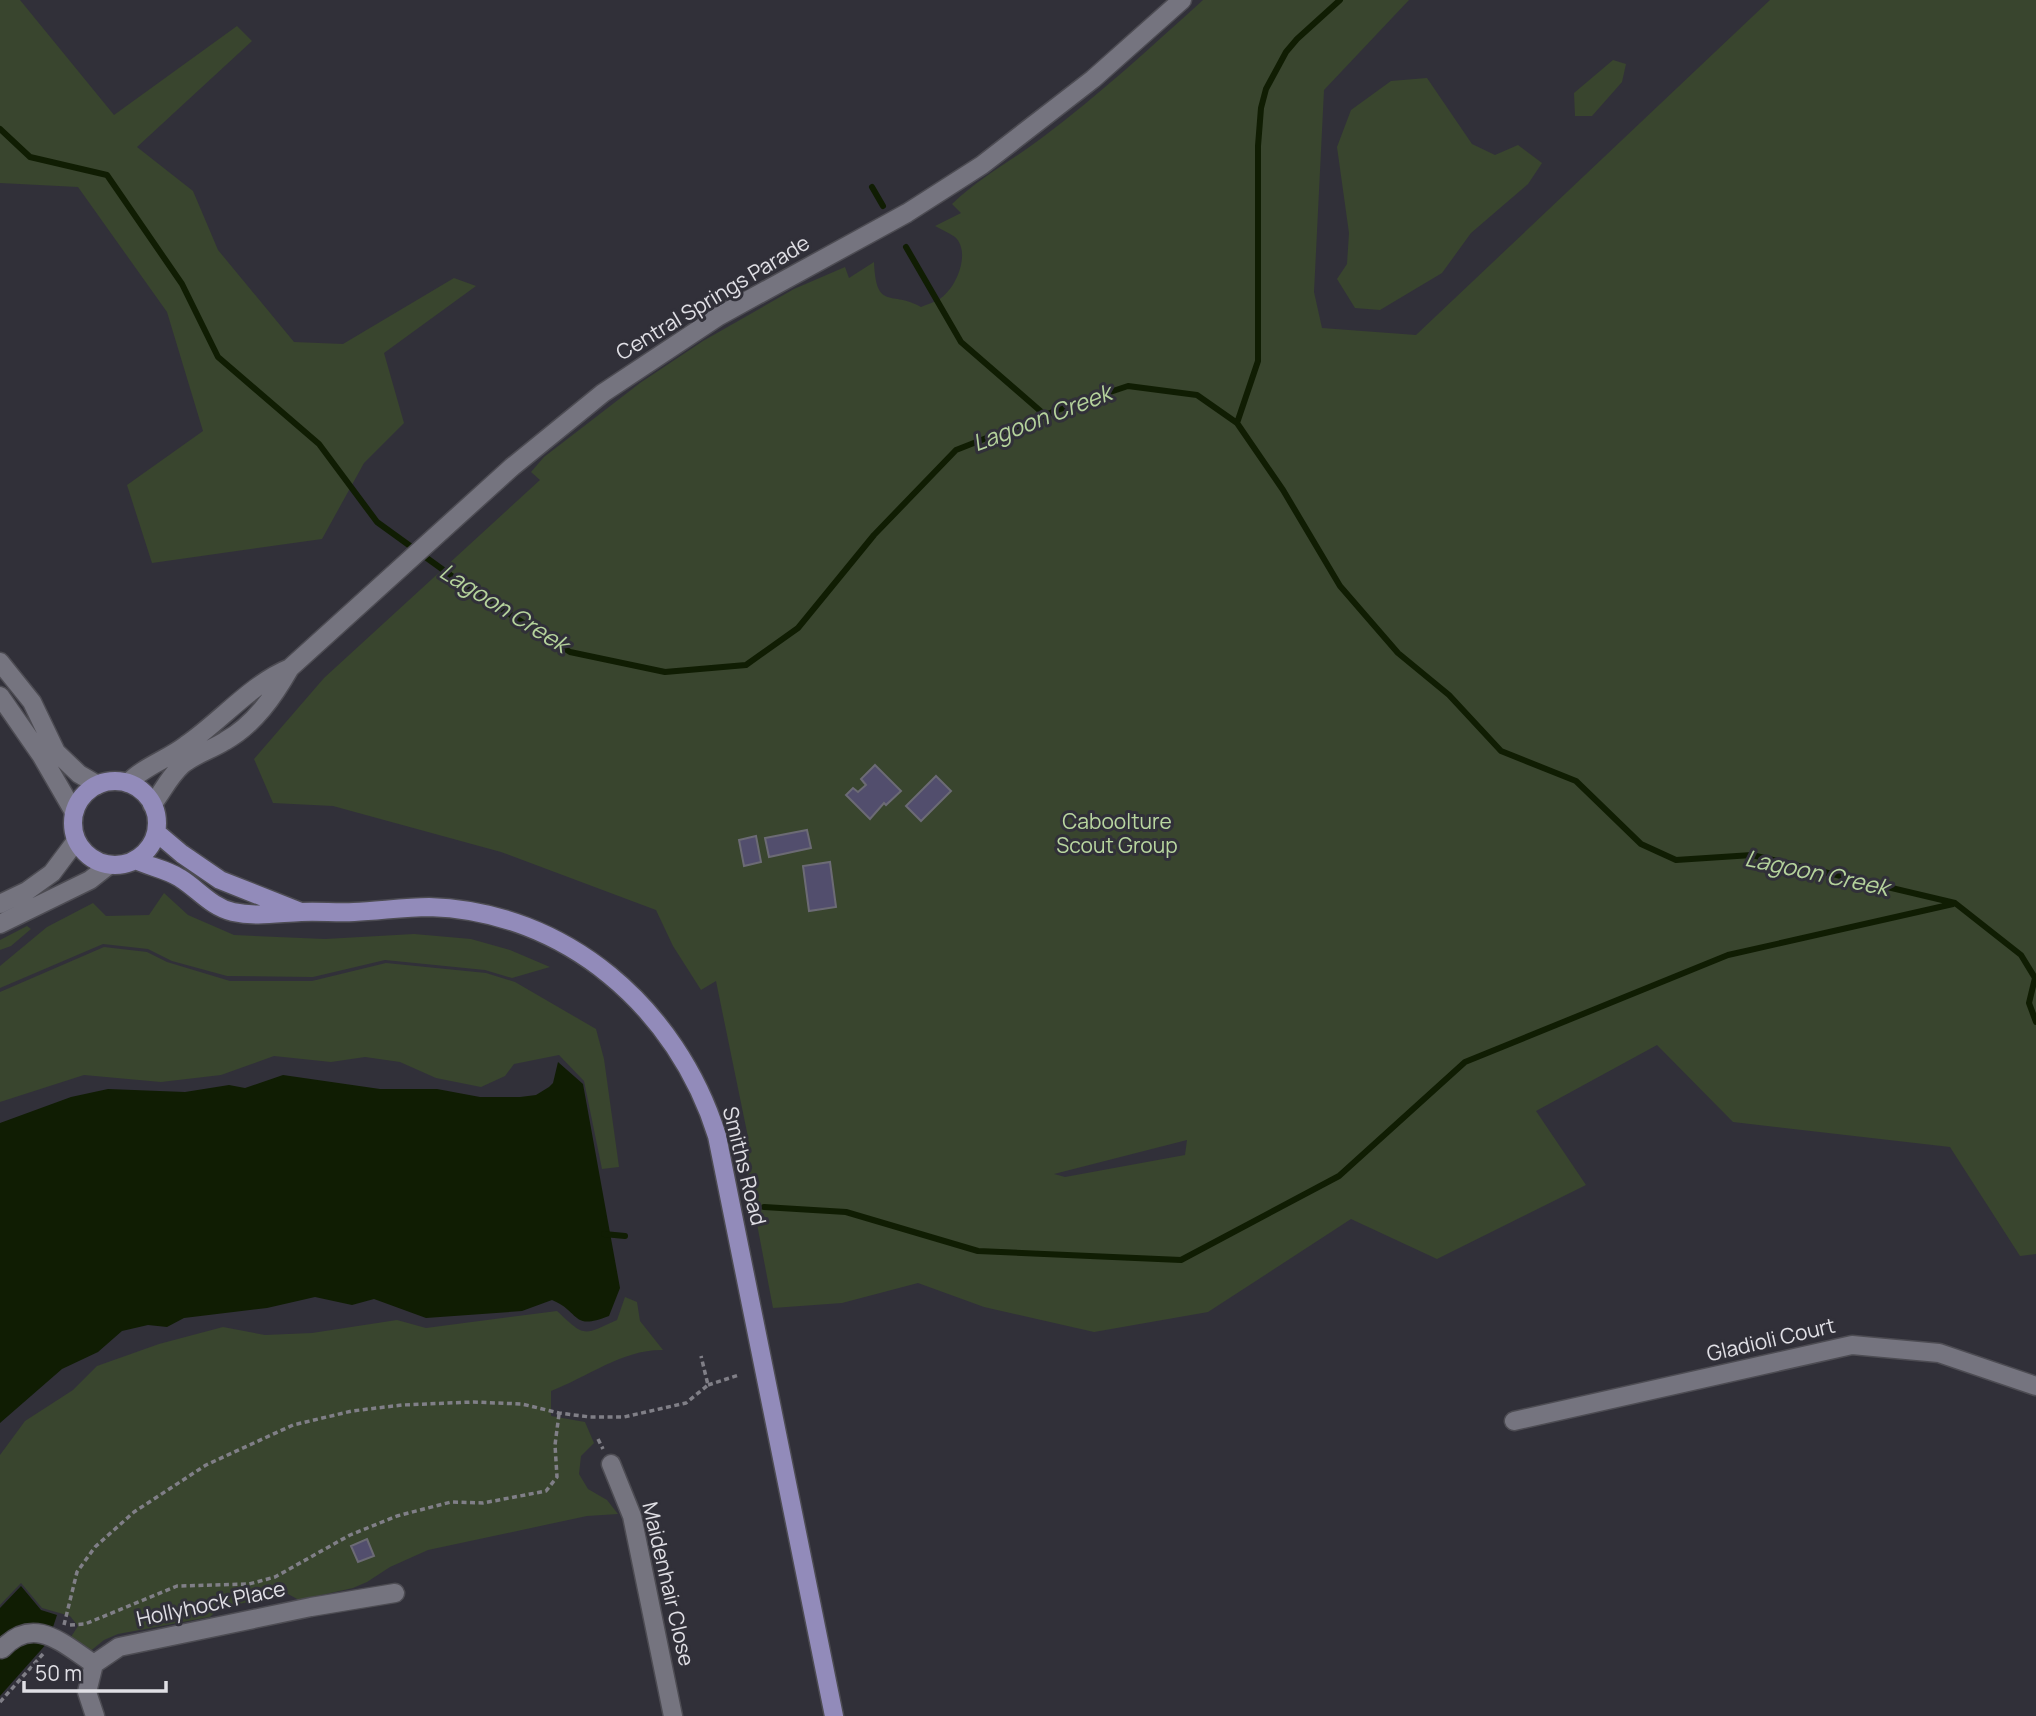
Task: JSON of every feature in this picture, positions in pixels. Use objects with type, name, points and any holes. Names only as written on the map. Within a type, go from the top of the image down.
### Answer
[{"type":"main road","points":[[107,782],[128,783],[138,788],[152,805],[156,832],[152,843],[136,860],[123,865],[96,861],[84,852],[76,841],[72,827],[74,813],[87,792],[98,785],[107,782]]},
{"type":"main road","name":"Smiths Road","points":[[156,832],[181,855],[219,880],[301,912]]},
{"type":"main road","name":"Smiths Road","points":[[136,860],[182,879],[225,910],[247,914],[355,912],[429,907],[472,912],[521,925],[567,946],[607,973],[644,1006],[675,1044],[710,1112],[725,1170],[834,1716]]},
{"type":"street","name":"Central Springs Parade","points":[[128,783],[136,774],[174,754],[198,737],[273,675],[290,667],[560,426],[650,359],[762,291],[906,213],[982,165],[1094,79],[1182,0]]},
{"type":"street","points":[[0,663],[32,702],[55,752],[79,774],[98,785]]},
{"type":"street","name":"Central Springs Parade","points":[[152,805],[180,768],[192,758],[232,737],[252,721],[281,684],[290,667]]},
{"type":"street","points":[[0,696],[41,755],[74,813]]},
{"type":"street","points":[[0,904],[27,891],[52,873],[76,841]]},
{"type":"street","points":[[0,924],[90,880],[109,865]]},
{"type":"street","name":"Gladioli Court","points":[[1514,1421],[1852,1345],[1939,1353],[2036,1386]]},
{"type":"street","name":"Maidenhair Close","points":[[611,1464],[632,1516],[673,1716]]},
{"type":"street","name":"Hollyhock Place","points":[[94,1664],[119,1647],[311,1607],[395,1594]]},
{"type":"street","points":[[2,1649],[9,1641],[25,1632],[60,1633],[94,1664],[87,1692],[95,1716]]},
{"type":"path","points":[[701,1356],[708,1385]]},
{"type":"path","points":[[0,1702],[60,1633],[77,1572],[95,1547],[124,1521],[206,1465],[293,1425],[352,1411],[414,1404],[472,1402],[522,1404],[590,1417],[624,1417],[686,1403],[708,1385],[739,1375]]},
{"type":"path","points":[[60,1633],[177,1586],[249,1584],[275,1577],[350,1535],[397,1516],[451,1502],[483,1503],[546,1491],[558,1477],[555,1445],[559,1413]]},
{"type":"green space","points":[[0,0],[20,0],[114,115],[237,26],[252,41],[137,147],[193,191],[218,250],[294,342],[343,344],[454,278],[476,286],[384,353],[404,423],[364,463],[322,539],[152,563],[127,485],[203,431],[167,312],[78,187],[0,183]]},
{"type":"green space","name":"Caboolture Scout Group","points":[[1203,0],[1409,0],[1324,90],[1314,292],[1322,328],[1416,335],[1770,0],[2036,0],[2036,1254],[2020,1256],[1950,1147],[1733,1122],[1657,1045],[1536,1111],[1586,1185],[1437,1259],[1351,1219],[1208,1312],[1094,1332],[984,1307],[918,1283],[842,1303],[773,1308],[741,1140],[748,1137],[716,981],[701,990],[673,946],[656,910],[501,852],[333,806],[273,803],[254,759],[324,678],[540,480],[531,472],[544,457],[640,383],[703,341],[794,289],[845,267],[849,278],[874,262],[878,288],[887,297],[921,307],[939,299],[947,293],[957,278],[962,260],[960,243],[955,237],[935,226],[961,213],[952,204],[1064,121]],"holes":[[[1187,1140],[1185,1155],[1065,1177],[1054,1174]]]},
{"type":"green space","points":[[1613,60],[1626,64],[1622,82],[1592,116],[1575,116],[1574,93]]},
{"type":"green space","points":[[1427,78],[1472,144],[1495,155],[1518,145],[1542,163],[1528,184],[1471,233],[1442,273],[1380,310],[1355,308],[1337,279],[1347,264],[1349,233],[1337,147],[1351,110],[1391,81]]},
{"type":"green space","points":[[164,893],[188,915],[234,935],[325,939],[414,934],[471,939],[510,950],[550,967],[512,978],[485,970],[385,960],[313,977],[227,976],[172,961],[148,949],[103,944],[0,988],[0,966],[47,927],[93,903],[106,916],[149,915]]},
{"type":"green space","points":[[27,926],[31,929],[11,946],[0,950],[0,940]]},
{"type":"green space","points":[[104,947],[147,952],[167,962],[230,981],[312,981],[386,963],[486,973],[515,982],[596,1029],[604,1059],[619,1167],[602,1169],[584,1081],[559,1055],[514,1064],[505,1076],[481,1087],[436,1078],[400,1062],[365,1057],[331,1062],[274,1056],[221,1075],[161,1082],[84,1075],[0,1102],[0,992]]},
{"type":"green space","points":[[625,1297],[637,1302],[640,1321],[663,1350],[620,1359],[551,1391],[551,1416],[585,1422],[594,1443],[581,1456],[579,1474],[588,1489],[607,1500],[618,1514],[587,1516],[428,1550],[353,1588],[299,1600],[288,1594],[219,1608],[210,1617],[118,1634],[104,1640],[88,1653],[69,1640],[78,1626],[70,1616],[42,1608],[21,1583],[0,1605],[0,1455],[25,1421],[73,1390],[97,1366],[159,1344],[223,1327],[265,1335],[312,1333],[397,1320],[426,1328],[557,1311],[573,1326],[590,1331],[617,1320]]},
{"type":"shaded area","points":[[558,1062],[583,1084],[620,1288],[609,1316],[582,1321],[552,1300],[522,1311],[426,1318],[374,1299],[352,1305],[315,1297],[267,1308],[184,1318],[167,1327],[148,1325],[122,1331],[98,1352],[62,1369],[0,1423],[0,1123],[71,1097],[108,1089],[185,1092],[229,1085],[245,1088],[283,1075],[380,1089],[437,1089],[480,1097],[520,1097],[536,1095],[549,1087],[553,1083]]},
{"type":"shaded area","points":[[21,1586],[41,1610],[57,1615],[48,1642],[0,1696],[0,1608]]},
{"type":"building","points":[[875,765],[901,791],[886,805],[884,803],[870,819],[846,795],[853,788],[858,792],[866,785],[861,779]]},
{"type":"building","points":[[936,776],[951,791],[921,821],[906,806]]},
{"type":"building","points":[[807,830],[811,848],[769,857],[765,838]]},
{"type":"building","points":[[756,836],[761,862],[744,866],[739,840]]},
{"type":"building","points":[[830,862],[836,907],[809,911],[803,866]]},
{"type":"building","points":[[367,1539],[374,1556],[358,1562],[351,1546]]},
{"type":"waterway","points":[[1237,423],[1258,361],[1258,146],[1261,108],[1266,89],[1286,52],[1340,0]]},
{"type":"waterway","name":"Lagoon Creek","points":[[0,129],[30,157],[107,175],[182,284],[218,357],[319,444],[377,522],[471,590],[570,652],[665,672],[746,665],[798,628],[874,535],[956,450],[1068,406],[1128,386],[1197,395],[1237,423],[1283,490],[1340,586],[1398,653],[1449,695],[1501,751],[1576,781],[1641,844],[1676,860],[1752,855],[1955,903],[2021,955],[2035,978],[2029,1003],[2036,1022]]},
{"type":"waterway","points":[[872,187],[883,206]]},
{"type":"waterway","points":[[906,247],[961,342],[1045,415]]},
{"type":"waterway","points":[[764,1207],[846,1212],[978,1251],[1181,1260],[1339,1176],[1465,1062],[1728,955],[1953,904]]},
{"type":"waterway","points":[[604,1234],[625,1236]]}]
